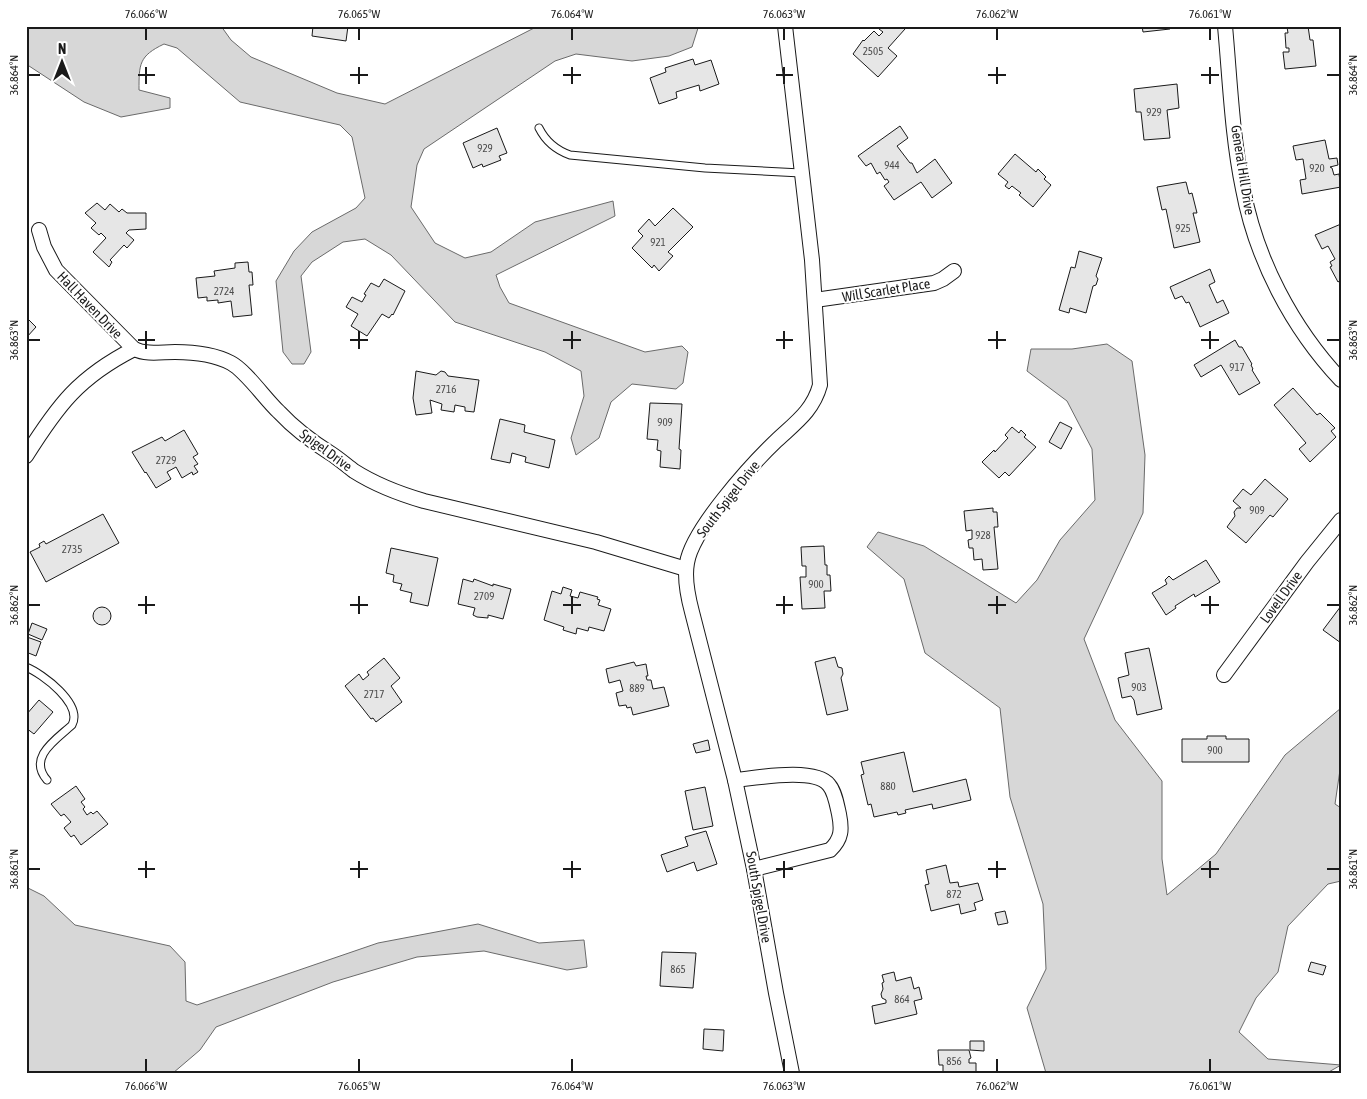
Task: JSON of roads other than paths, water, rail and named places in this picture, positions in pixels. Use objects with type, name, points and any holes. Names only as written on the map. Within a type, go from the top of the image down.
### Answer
[{"type":"street","name":"South Spigel Drive","points":[[785,26],[815,300],[820,385],[816,398],[809,410],[772,445],[702,528],[692,546],[686,569],[687,590],[735,780],[754,869],[792,1073]]},
{"type":"street","name":"General Hill Drive","points":[[1225,26],[1237,152],[1252,228],[1266,264],[1303,334],[1341,380]]},
{"type":"street","name":"Hall Haven Drive","points":[[40,230],[44,247],[56,270],[134,349]]},
{"type":"street","name":"Will Scarlet Place","points":[[815,300],[934,284],[943,280],[954,271]]},
{"type":"street","points":[[26,456],[69,396],[88,377],[134,349]]},
{"type":"street","name":"Spigel Drive","points":[[134,349],[143,353],[178,352],[202,354],[218,357],[233,364],[291,424],[355,471],[375,483],[402,494],[424,501],[596,542],[686,569]]},
{"type":"street","name":"Lovell Drive","points":[[1224,675],[1307,562],[1341,520]]},
{"type":"street","points":[[735,780],[774,776],[813,776],[822,779],[833,791],[839,815],[841,834],[837,843],[830,850],[754,869]]},
{"type":"lane","points":[[540,128],[550,144],[570,155],[705,168],[802,173]]},
{"type":"lane","points":[[26,667],[52,683],[64,696],[75,714],[72,725],[44,750],[40,760],[40,767],[47,780]]}]
